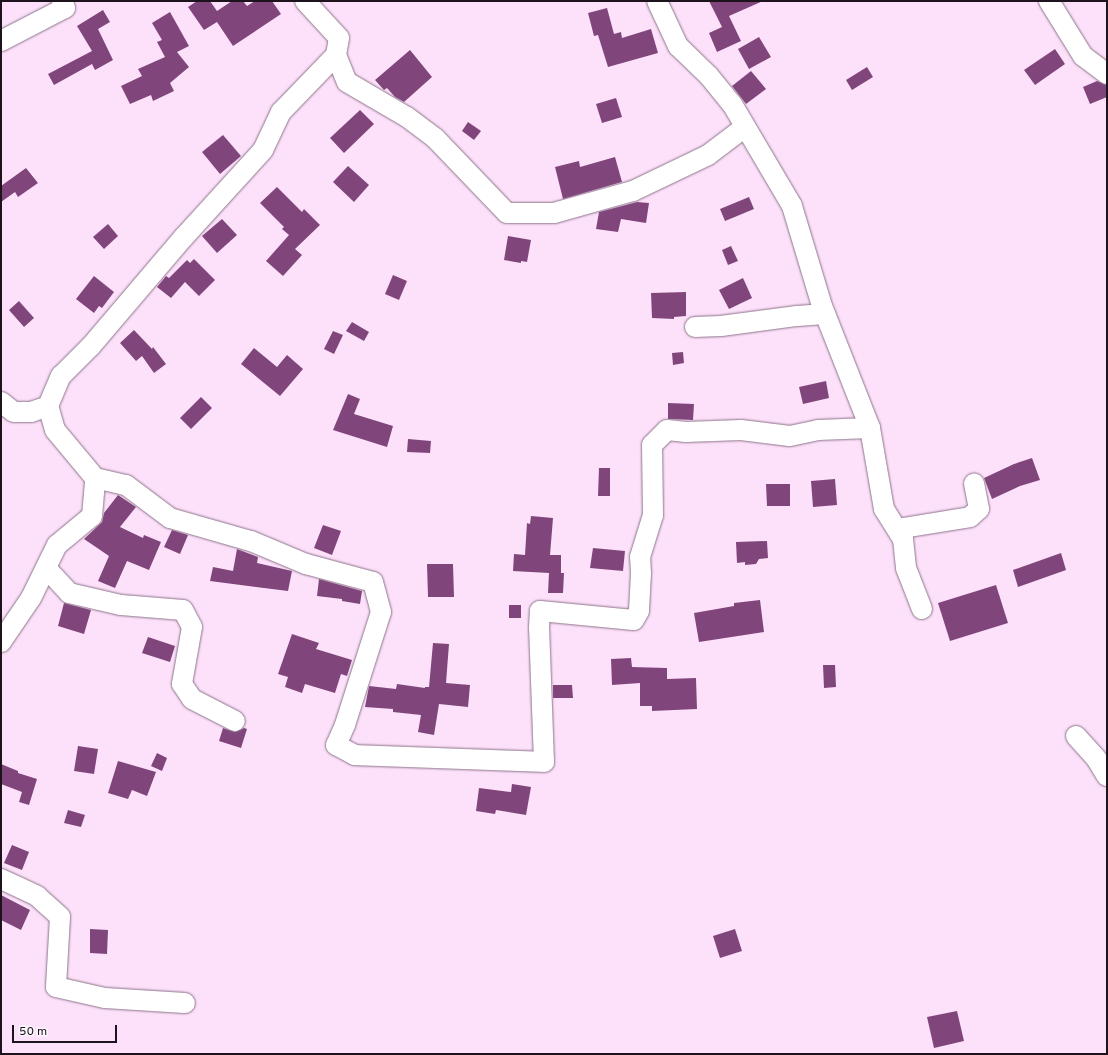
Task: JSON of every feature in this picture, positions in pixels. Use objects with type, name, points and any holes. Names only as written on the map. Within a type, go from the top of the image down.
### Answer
[{"type":"street","points":[[1,41],[65,8],[62,1]]},
{"type":"street","points":[[305,1],[339,38],[336,55],[347,82],[407,117],[435,138],[507,213],[554,213],[633,192],[708,155],[745,127]]},
{"type":"street","points":[[657,1],[678,46],[709,76],[732,104],[792,206],[825,314],[870,428],[884,509],[903,539]]},
{"type":"street","points":[[1050,1],[1083,56],[1107,74]]},
{"type":"street","points":[[336,55],[281,112],[263,150],[183,238],[91,346],[61,376],[48,406],[54,430],[95,478],[126,485],[170,518],[251,541],[306,564],[373,582],[381,612],[345,725],[336,745],[355,755],[544,762],[539,628],[540,611],[634,620],[639,611],[641,574],[640,557],[653,515],[652,445],[667,430],[696,432],[741,430],[790,436],[818,430],[870,428]]},
{"type":"street","points":[[695,327],[721,326],[797,316],[825,314]]},
{"type":"street","points":[[1,402],[14,412],[31,412],[48,406]]},
{"type":"street","points":[[1,642],[31,598],[57,545],[92,516],[95,478]]},
{"type":"street","points":[[922,609],[906,568],[903,528],[970,517],[979,509],[974,483]]},
{"type":"street","points":[[46,568],[69,593],[121,605],[184,610],[192,627],[182,684],[192,699],[235,721]]},
{"type":"street","points":[[1076,736],[1096,758],[1107,776]]},
{"type":"street","points":[[1,879],[37,896],[60,917],[56,987],[105,998],[185,1003]]},
{"type":"building","points":[[197,1],[210,1],[217,11],[232,1],[243,1],[247,6],[255,1],[272,1],[281,14],[233,46],[217,22],[204,30],[188,7]]},
{"type":"building","points":[[709,1],[763,1],[729,16],[741,41],[717,52],[709,33],[722,27]]},
{"type":"building","points":[[607,8],[614,34],[621,32],[622,38],[651,29],[658,53],[608,67],[598,35],[594,36],[588,13]]},
{"type":"building","points":[[103,10],[110,22],[98,29],[113,60],[95,70],[92,64],[54,85],[48,74],[92,51],[77,26]]},
{"type":"building","points":[[170,12],[189,46],[177,52],[189,67],[170,83],[174,91],[153,101],[151,95],[130,104],[121,86],[142,76],[138,69],[165,57],[157,42],[162,40],[152,23]]},
{"type":"building","points":[[759,37],[771,57],[749,69],[738,49]]},
{"type":"building","points":[[1055,49],[1065,64],[1035,85],[1024,70]]},
{"type":"building","points":[[410,50],[432,77],[404,102],[395,97],[387,88],[384,90],[375,80]]},
{"type":"building","points":[[867,67],[873,77],[852,90],[846,80]]},
{"type":"building","points":[[751,71],[766,89],[746,104],[732,86]]},
{"type":"building","points":[[1097,81],[1107,85],[1107,97],[1090,104],[1083,87]]},
{"type":"building","points":[[616,98],[622,117],[602,123],[596,104]]},
{"type":"building","points":[[360,110],[374,124],[344,153],[330,138]]},
{"type":"building","points":[[468,122],[481,131],[474,140],[462,131]]},
{"type":"building","points":[[223,135],[241,156],[220,174],[202,152]]},
{"type":"building","points":[[615,157],[622,182],[563,199],[555,167],[579,161],[580,167]]},
{"type":"building","points":[[348,166],[369,185],[354,202],[333,182]]},
{"type":"building","points":[[26,168],[38,183],[18,197],[15,192],[1,202],[1,186]]},
{"type":"building","points":[[277,187],[302,212],[304,209],[320,225],[295,249],[302,255],[283,276],[266,261],[289,235],[282,229],[284,227],[260,203]]},
{"type":"building","points":[[749,197],[754,209],[725,221],[720,209]]},
{"type":"building","points":[[637,202],[649,203],[646,223],[621,219],[618,232],[596,229],[599,212]]},
{"type":"building","points":[[222,219],[237,235],[217,253],[202,236]]},
{"type":"building","points":[[108,224],[118,236],[104,249],[93,237]]},
{"type":"building","points":[[508,236],[531,240],[527,262],[521,261],[521,263],[504,260]]},
{"type":"building","points":[[731,246],[738,261],[728,265],[722,250]]},
{"type":"building","points":[[194,259],[215,280],[199,296],[185,282],[171,298],[157,287],[166,276],[169,278],[187,260],[190,263]]},
{"type":"building","points":[[393,275],[407,281],[399,300],[385,294]]},
{"type":"building","points":[[94,276],[114,292],[102,308],[99,306],[94,313],[76,299]]},
{"type":"building","points":[[743,278],[752,298],[729,309],[719,290]]},
{"type":"building","points":[[686,292],[686,316],[674,317],[674,319],[652,318],[651,293]]},
{"type":"building","points":[[19,301],[34,318],[24,327],[9,310]]},
{"type":"building","points":[[352,322],[369,332],[364,341],[346,331]]},
{"type":"building","points":[[134,330],[152,349],[153,347],[166,364],[154,373],[142,356],[136,361],[120,343]]},
{"type":"building","points":[[333,331],[343,335],[334,354],[324,349]]},
{"type":"building","points":[[254,348],[277,367],[287,355],[303,369],[280,396],[241,364]]},
{"type":"building","points":[[683,352],[684,363],[673,365],[672,353]]},
{"type":"building","points":[[826,381],[829,398],[803,404],[799,387]]},
{"type":"building","points":[[348,394],[360,399],[354,414],[393,426],[387,447],[333,430]]},
{"type":"building","points":[[201,397],[212,408],[191,429],[180,418]]},
{"type":"building","points":[[668,403],[694,404],[693,420],[668,419]]},
{"type":"building","points":[[408,439],[431,441],[430,453],[407,452]]},
{"type":"building","points":[[1032,458],[1040,480],[1020,486],[992,499],[984,478],[1014,464]]},
{"type":"building","points":[[599,468],[610,468],[610,496],[598,496]]},
{"type":"building","points":[[835,479],[837,505],[813,507],[811,481]]},
{"type":"building","points":[[766,484],[790,484],[790,506],[767,506]]},
{"type":"building","points":[[118,495],[136,507],[120,527],[143,538],[144,535],[161,542],[149,570],[127,561],[115,588],[98,581],[109,556],[84,539],[102,522],[104,513]]},
{"type":"building","points":[[531,516],[553,518],[550,555],[561,555],[561,573],[564,573],[563,593],[548,593],[549,573],[513,571],[514,554],[525,555],[527,523],[530,524]]},
{"type":"building","points":[[323,525],[341,531],[332,555],[314,548]]},
{"type":"building","points":[[172,530],[188,535],[180,554],[164,547]]},
{"type":"building","points":[[767,541],[768,558],[759,559],[756,564],[745,565],[745,562],[737,563],[736,542]]},
{"type":"building","points":[[593,548],[625,551],[623,571],[590,568]]},
{"type":"building","points":[[237,549],[258,557],[257,563],[292,571],[288,591],[210,581],[213,567],[233,571]]},
{"type":"building","points":[[1061,553],[1066,570],[1018,587],[1013,570]]},
{"type":"building","points":[[427,564],[453,564],[454,597],[428,597]]},
{"type":"building","points":[[319,579],[362,591],[360,604],[342,601],[342,599],[317,596]]},
{"type":"building","points":[[996,585],[1008,623],[950,641],[938,603]]},
{"type":"building","points":[[760,600],[764,632],[699,642],[694,613],[734,606],[734,603]]},
{"type":"building","points":[[64,603],[91,610],[84,634],[58,626]]},
{"type":"building","points":[[509,605],[521,605],[521,618],[509,618]]},
{"type":"building","points":[[292,634],[319,643],[316,649],[352,660],[347,676],[341,674],[335,693],[305,684],[302,693],[285,687],[288,677],[278,674]]},
{"type":"building","points":[[148,637],[175,646],[170,662],[142,653]]},
{"type":"building","points":[[433,643],[449,644],[446,683],[470,685],[468,707],[439,704],[434,735],[418,732],[421,715],[393,712],[393,709],[365,707],[369,686],[396,689],[397,684],[425,688],[429,687]]},
{"type":"building","points":[[631,658],[632,667],[667,668],[667,679],[696,678],[697,709],[652,711],[652,706],[640,706],[640,683],[612,685],[611,659]]},
{"type":"building","points":[[823,665],[835,665],[836,687],[824,688]]},
{"type":"building","points":[[553,685],[572,685],[573,698],[553,698]]},
{"type":"building","points":[[223,728],[235,732],[244,728],[247,729],[241,748],[219,741]]},
{"type":"building","points":[[78,746],[98,749],[94,774],[74,771]]},
{"type":"building","points":[[157,753],[167,758],[162,771],[151,766]]},
{"type":"building","points":[[118,761],[156,772],[147,796],[132,790],[128,799],[108,793]]},
{"type":"building","points":[[1,764],[18,771],[18,773],[37,779],[29,805],[19,802],[22,792],[1,784]]},
{"type":"building","points":[[512,784],[531,787],[526,815],[496,810],[495,814],[476,811],[479,788],[511,792]]},
{"type":"building","points":[[68,810],[85,815],[81,827],[64,823]]},
{"type":"building","points":[[12,845],[29,852],[22,870],[4,863]]},
{"type":"building","points":[[1,895],[30,910],[21,930],[1,920]]},
{"type":"building","points":[[90,929],[108,930],[107,954],[90,953]]},
{"type":"building","points":[[735,929],[742,951],[720,958],[713,936]]},
{"type":"building","points":[[957,1011],[964,1041],[934,1048],[927,1017]]}]
